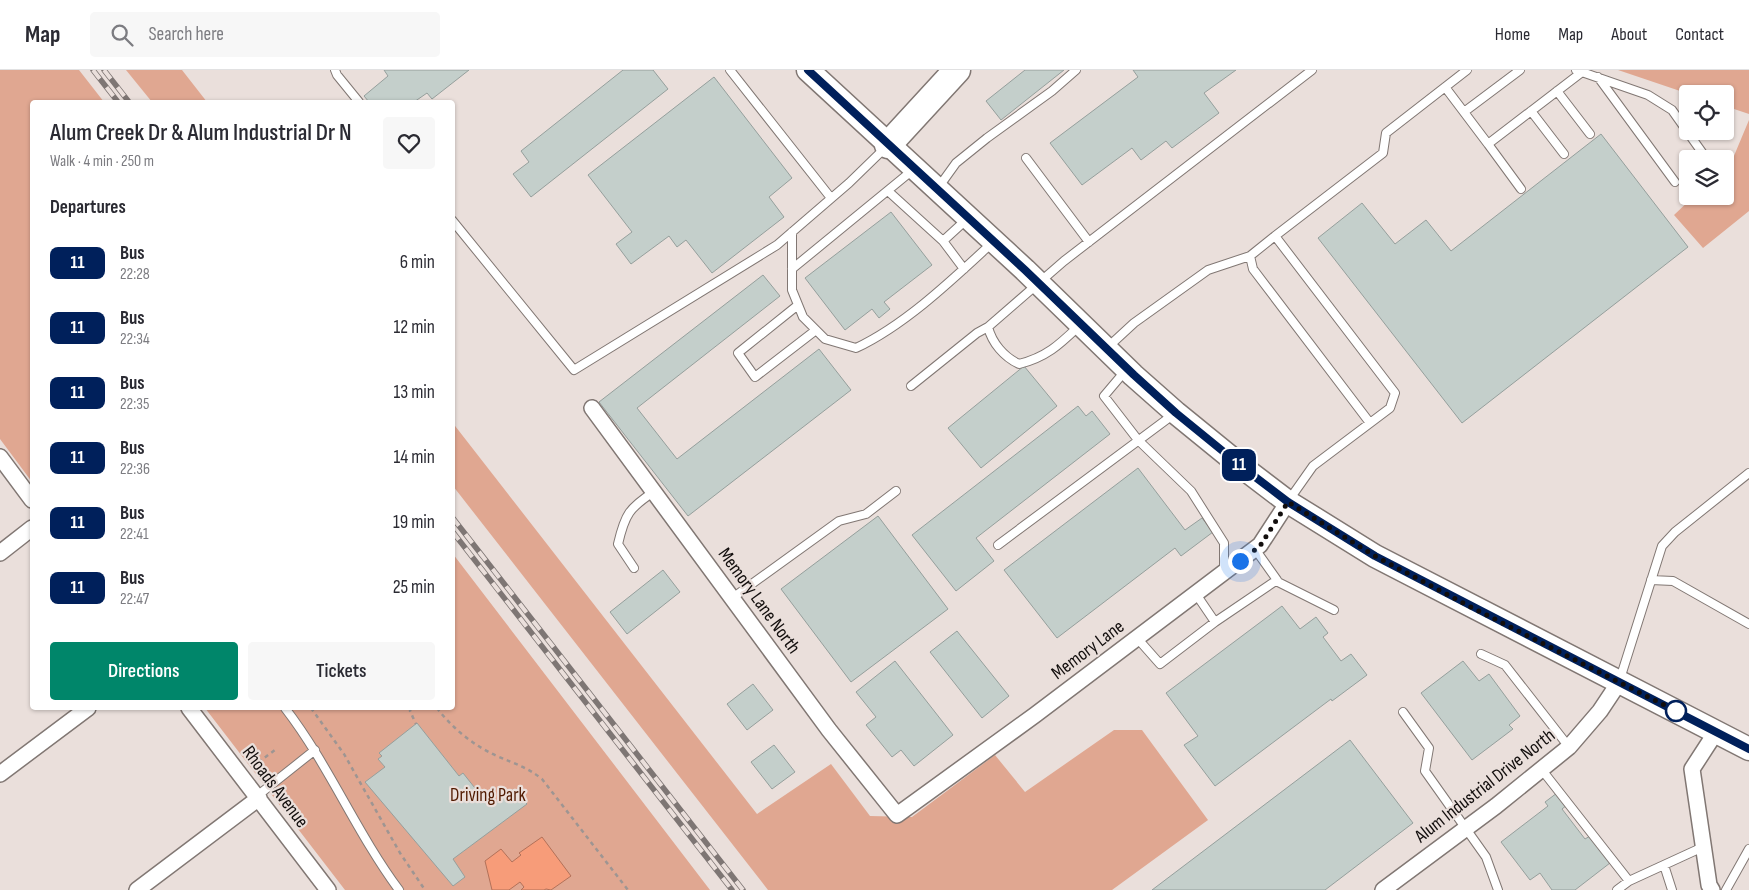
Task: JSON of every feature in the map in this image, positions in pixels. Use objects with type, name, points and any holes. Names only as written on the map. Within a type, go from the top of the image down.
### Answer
[{"type":"highway","points":[[888,145],[890,120],[935,70]]},
{"type":"highway","points":[[888,145],[957,70]]},
{"type":"main road","points":[[808,70],[1176,413],[1288,502],[1375,556],[1749,749]]},
{"type":"street","name":"Memory Lane North","points":[[592,408],[655,491],[731,598],[829,730],[897,815]]},
{"type":"street","points":[[0,457],[30,497]]},
{"type":"street","name":"Memory Lane","points":[[897,815],[1260,546],[1288,502]]},
{"type":"street","points":[[0,553],[30,530]]},
{"type":"street","name":"Alum Industrial Drive North","points":[[1383,890],[1542,770],[1569,747],[1600,711],[1620,681]]},
{"type":"street","points":[[0,774],[85,710]]},
{"type":"street","name":"Rhoads Avenue","points":[[191,710],[328,890]]},
{"type":"street","points":[[1712,890],[1709,885],[1692,769],[1716,732]]},
{"type":"street","points":[[137,890],[258,797]]},
{"type":"lane","points":[[335,70],[357,100]]},
{"type":"lane","points":[[730,70],[831,198]]},
{"type":"lane","points":[[937,190],[956,164],[987,138],[1052,91],[1076,70]]},
{"type":"lane","points":[[911,386],[977,333],[988,327],[1089,242],[1312,70]]},
{"type":"lane","points":[[1106,349],[1134,323],[1208,270],[1250,256],[1383,153],[1386,133],[1467,70]]},
{"type":"lane","points":[[1464,112],[1520,70]]},
{"type":"lane","points":[[1488,144],[1557,91],[1579,71],[1648,95],[1672,110],[1700,150]]},
{"type":"lane","points":[[1598,77],[1675,182]]},
{"type":"lane","points":[[1445,87],[1521,189]]},
{"type":"lane","points":[[1557,91],[1590,134]]},
{"type":"lane","points":[[1531,111],[1564,154]]},
{"type":"lane","points":[[455,224],[574,370],[777,245],[888,145]]},
{"type":"lane","points":[[1026,158],[1089,242]]},
{"type":"lane","points":[[792,269],[914,169]]},
{"type":"lane","points":[[888,191],[943,241],[964,269]]},
{"type":"lane","points":[[943,241],[968,218]]},
{"type":"lane","points":[[792,232],[792,290],[803,316],[825,339],[856,348],[878,338],[951,282],[994,242]]},
{"type":"lane","points":[[1275,236],[1395,393],[1390,408],[1312,466],[1288,502]]},
{"type":"lane","points":[[1250,256],[1254,270],[1370,423]]},
{"type":"lane","points":[[798,305],[738,353],[755,377],[816,330]]},
{"type":"lane","points":[[988,327],[992,339],[1001,351],[1011,360],[1020,364],[1041,357],[1056,349],[1081,324]]},
{"type":"lane","points":[[1128,369],[1104,396],[1138,440],[1192,491],[1224,543],[1224,572]]},
{"type":"lane","points":[[998,545],[1176,413]]},
{"type":"lane","points":[[1620,681],[1662,546],[1675,532],[1749,473]]},
{"type":"lane","points":[[634,568],[618,544],[624,521],[637,503],[655,491]]},
{"type":"lane","points":[[731,598],[839,521],[866,514],[896,491]]},
{"type":"lane","points":[[1255,549],[1278,580],[1276,581]]},
{"type":"lane","points":[[1651,580],[1673,581],[1749,624]]},
{"type":"lane","points":[[1276,581],[1334,610]]},
{"type":"lane","points":[[1137,638],[1160,664],[1215,622],[1276,581]]},
{"type":"lane","points":[[1196,594],[1215,622]]},
{"type":"lane","points":[[1482,654],[1505,664],[1569,747]]},
{"type":"lane","points":[[286,710],[315,750],[370,847],[399,890]]},
{"type":"lane","points":[[1403,712],[1429,748],[1426,771],[1486,857],[1498,890]]},
{"type":"lane","points":[[258,797],[315,750]]},
{"type":"lane","points":[[1542,770],[1630,881]]},
{"type":"lane","points":[[1618,890],[1630,881],[1703,847]]},
{"type":"lane","points":[[1726,890],[1749,848]]},
{"type":"lane","points":[[1664,865],[1672,890]]},
{"type":"path","points":[[312,710],[344,754],[400,853],[425,890]]},
{"type":"path","points":[[411,710],[412,718],[416,724]]},
{"type":"path","points":[[439,710],[457,730],[475,745],[530,770],[542,779],[628,890]]},
{"type":"path","points":[[241,775],[275,750]]},
{"type":"green space","points":[[0,70],[79,70],[102,100],[30,100],[30,479],[0,439]]},
{"type":"green space","points":[[126,70],[182,70],[205,100],[150,100]]},
{"type":"green space","points":[[1618,70],[1749,70],[1749,114],[1734,109],[1734,85],[1679,85],[1679,91]]},
{"type":"green space","points":[[1749,120],[1749,211],[1703,248],[1674,215],[1685,205],[1734,205],[1734,156]]},
{"type":"green space","points":[[455,426],[757,814],[831,764],[870,816],[912,817],[995,755],[1025,792],[1114,730],[1142,730],[1208,820],[1112,890],[768,890],[455,489]]},
{"type":"green space","name":"Driving Park","points":[[455,557],[710,890],[345,890],[207,710],[455,710]]},
{"type":"shaded area","points":[[542,837],[571,876],[551,890],[521,890],[524,887],[520,882],[509,890],[492,890],[485,861],[501,849],[512,862],[521,855],[519,853]]},
{"type":"building","points":[[384,70],[469,70],[432,99],[427,93],[417,100],[367,100],[364,96],[388,76]]},
{"type":"building","points":[[623,70],[653,70],[668,89],[531,197],[513,174],[529,162],[521,151]]},
{"type":"building","points":[[1025,70],[1064,70],[1001,120],[986,101]]},
{"type":"building","points":[[1133,70],[1236,70],[1204,93],[1219,113],[1172,148],[1166,141],[1141,160],[1132,148],[1082,185],[1050,143],[1138,77]]},
{"type":"building","points":[[714,77],[792,178],[769,197],[784,217],[712,273],[686,240],[677,247],[669,236],[631,264],[616,244],[632,232],[588,175]]},
{"type":"building","points":[[1601,134],[1688,247],[1462,423],[1318,238],[1362,203],[1395,244],[1426,220],[1451,251]]},
{"type":"building","points":[[891,212],[932,265],[884,302],[890,309],[879,318],[872,309],[845,330],[805,278]]},
{"type":"building","points":[[763,275],[780,296],[637,408],[677,459],[819,349],[851,390],[688,516],[599,402]]},
{"type":"building","points":[[1024,366],[1057,406],[981,468],[948,428]]},
{"type":"building","points":[[1078,406],[1086,416],[1092,411],[1110,434],[976,538],[994,561],[956,591],[912,535]]},
{"type":"building","points":[[1138,468],[1185,530],[1202,518],[1213,532],[1181,556],[1175,548],[1057,638],[1004,570]]},
{"type":"building","points":[[878,516],[948,609],[851,682],[781,589]]},
{"type":"building","points":[[663,570],[680,592],[627,634],[610,612]]},
{"type":"building","points":[[1282,606],[1300,629],[1316,617],[1328,633],[1323,637],[1341,661],[1351,654],[1367,675],[1332,701],[1331,699],[1215,786],[1184,745],[1198,736],[1166,693]]},
{"type":"building","points":[[957,631],[1009,696],[982,718],[930,652]]},
{"type":"building","points":[[895,661],[953,735],[914,766],[901,750],[892,757],[866,725],[876,717],[856,692]]},
{"type":"building","points":[[1463,661],[1479,681],[1489,674],[1520,716],[1509,725],[1513,729],[1472,760],[1421,693]]},
{"type":"building","points":[[753,684],[773,710],[747,730],[727,704]]},
{"type":"building","points":[[417,723],[459,776],[463,773],[490,807],[514,789],[527,804],[453,859],[465,877],[453,886],[365,782],[385,767],[378,759],[382,756],[379,753]]},
{"type":"building","points":[[1350,740],[1413,823],[1325,890],[1152,890]]},
{"type":"building","points":[[774,745],[795,772],[772,789],[751,762]]},
{"type":"building","points":[[1557,793],[1567,805],[1562,809],[1585,839],[1590,836],[1610,863],[1575,890],[1552,890],[1540,873],[1530,880],[1501,842],[1548,806],[1545,802]]},
{"type":"railway","points":[[93,70],[116,100]]},
{"type":"railway","points":[[104,70],[127,100]]},
{"type":"railway","points":[[455,521],[743,890]]},
{"type":"railway","points":[[455,535],[732,890]]},
{"type":"bus line","name":"11","points":[[808,70],[1025,270],[1176,413],[1288,502],[1375,556],[1749,749]]},
{"type":"route","points":[[1240,561],[1260,546],[1288,502],[1375,556],[1678,712],[1676,711]]}]
